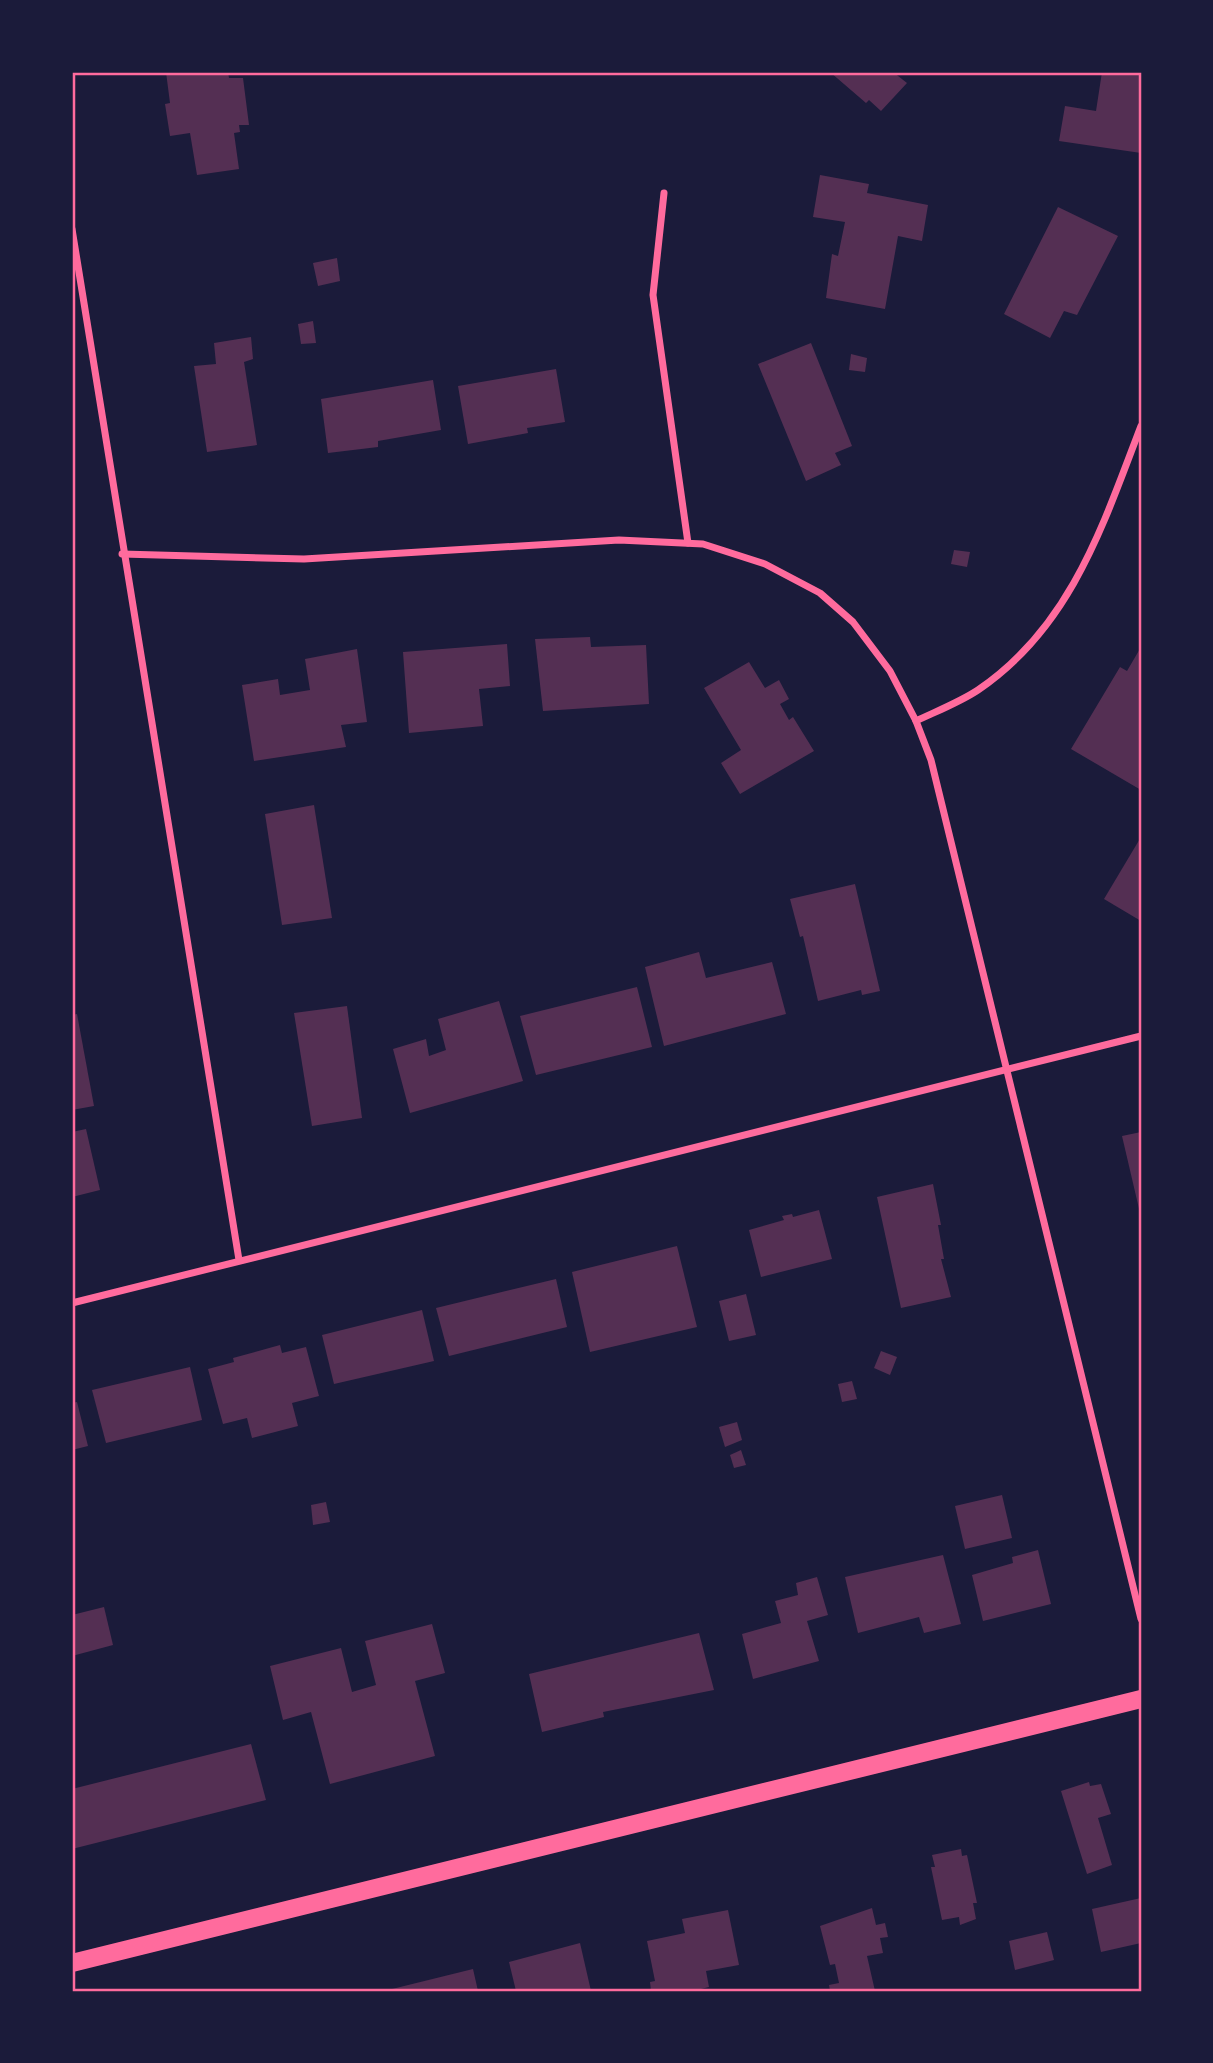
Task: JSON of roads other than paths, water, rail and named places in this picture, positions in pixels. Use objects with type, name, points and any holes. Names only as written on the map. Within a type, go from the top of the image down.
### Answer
[{"type":"main road","points":[[72,1963],[1141,1699]]},
{"type":"street","points":[[664,193],[653,295],[688,543]]},
{"type":"street","points":[[72,229],[122,554],[239,1260]]},
{"type":"street","points":[[916,721],[978,690],[1046,628],[1090,557],[1141,426]]},
{"type":"street","points":[[122,554],[304,559],[619,540],[703,544],[765,564],[820,593],[853,622],[890,671],[916,721],[951,834],[1141,1619]]},
{"type":"street","points":[[72,1303],[1141,1036]]}]
